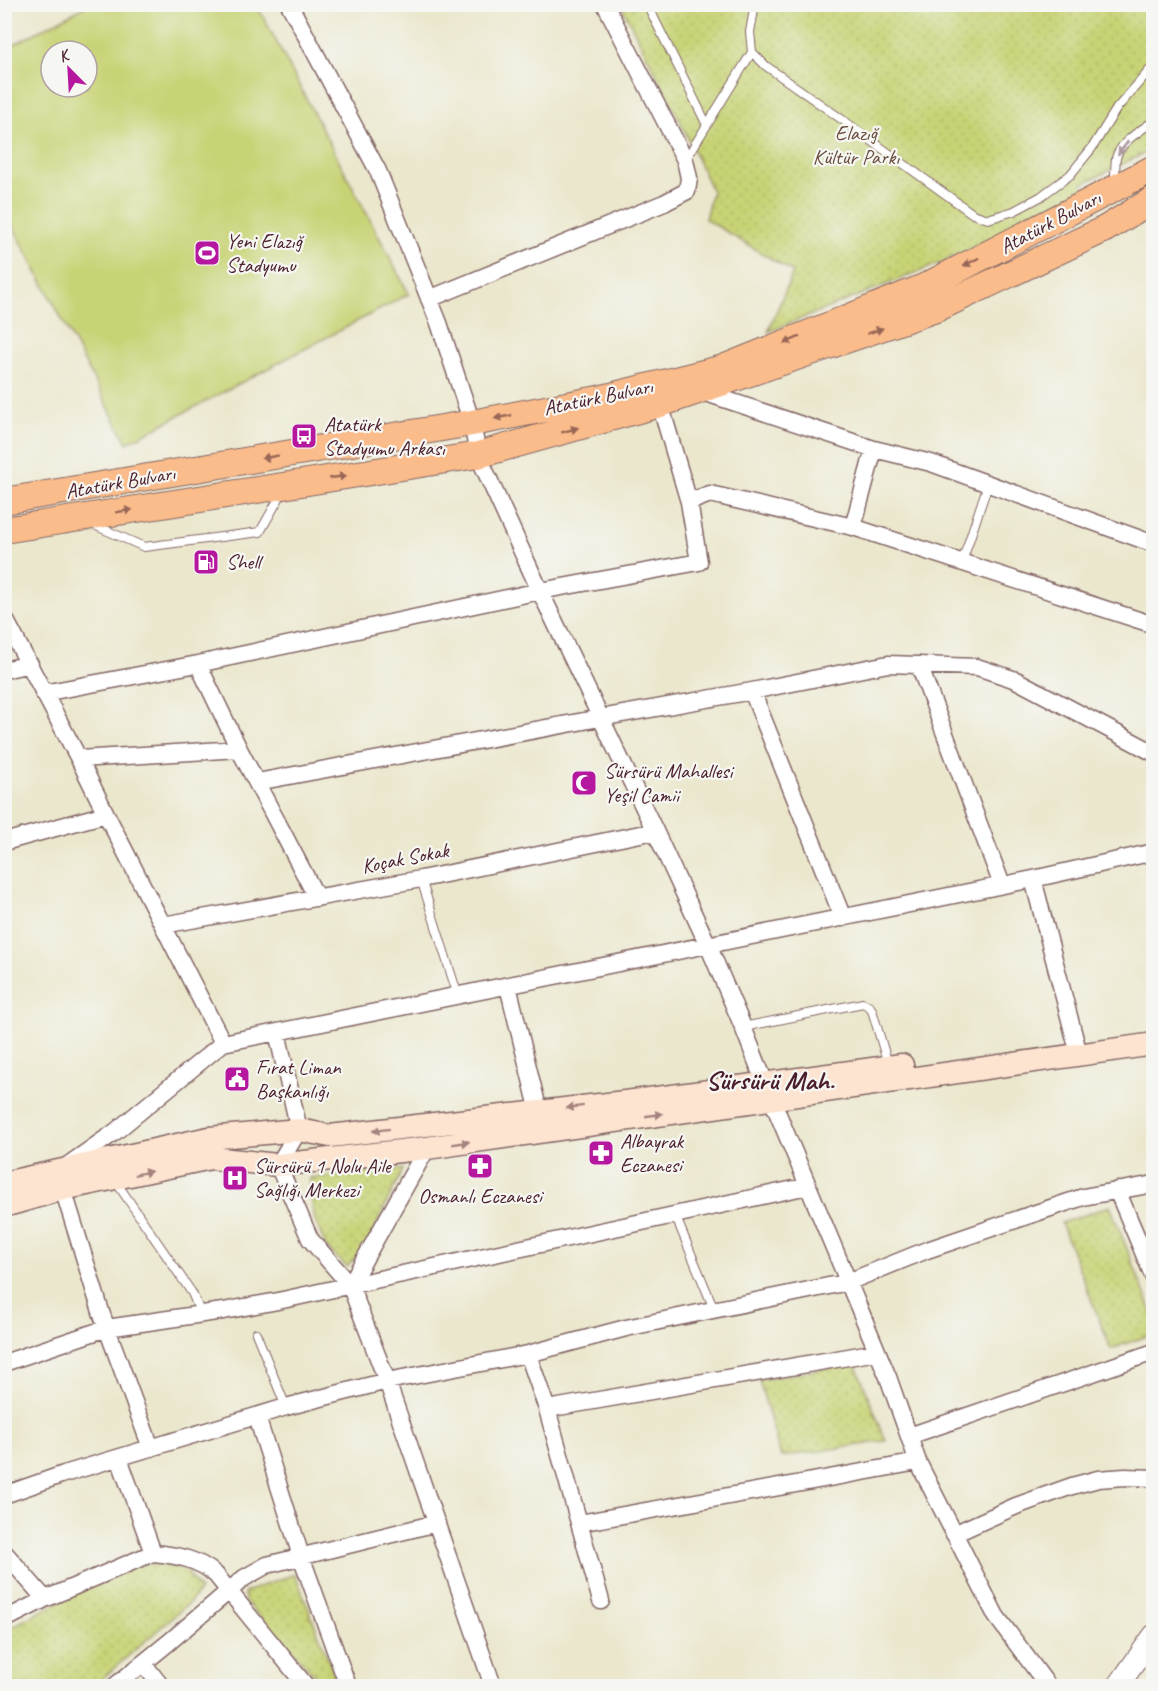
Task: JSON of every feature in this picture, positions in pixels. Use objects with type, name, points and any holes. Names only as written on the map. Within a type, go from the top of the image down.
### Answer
[{"type":"main road","name":"Atatürk Bulvarı","points":[[4,501],[472,423],[598,399],[723,368],[924,287],[1154,168]]},
{"type":"main road","name":"Atatürk Bulvarı","points":[[4,530],[478,455],[660,404],[936,309],[1105,229],[1154,200]]},
{"type":"main road","points":[[4,1183],[63,1179],[114,1179],[211,1158],[278,1165],[427,1148],[768,1091],[889,1067],[1154,1031]]},
{"type":"main road","points":[[4,1206],[63,1179],[209,1138],[299,1130],[330,1136],[539,1112],[768,1091],[1030,1063],[1154,1044]]},
{"type":"street","points":[[289,4],[378,171],[429,299],[472,423],[478,455],[708,945],[877,1352],[918,1461],[996,1616],[1048,1686]]},
{"type":"street","points":[[429,299],[687,191],[689,178],[685,160],[605,4]]},
{"type":"street","points":[[700,391],[874,449],[931,463],[1154,544]]},
{"type":"street","points":[[43,693],[198,664],[540,591],[699,562],[689,502],[660,404]]},
{"type":"street","points":[[853,526],[874,449]]},
{"type":"street","points":[[689,502],[710,494],[853,526],[1154,625]]},
{"type":"street","points":[[4,617],[223,1042]]},
{"type":"street","points":[[4,670],[30,664]]},
{"type":"street","points":[[198,664],[256,783],[317,898]]},
{"type":"street","points":[[256,783],[600,718],[752,692],[888,664],[976,668],[1016,680],[1154,753]]},
{"type":"street","points":[[920,665],[1002,885]]},
{"type":"street","points":[[752,692],[843,918]]},
{"type":"street","points":[[79,759],[240,750]]},
{"type":"street","points":[[4,842],[106,814]]},
{"type":"street","name":"Koçak Sokak","points":[[163,925],[421,879],[655,831]]},
{"type":"street","points":[[151,1448],[107,1328],[63,1179],[115,1132],[223,1042],[843,918],[1154,852]]},
{"type":"street","points":[[1033,879],[1076,1042]]},
{"type":"street","points":[[508,986],[539,1112]]},
{"type":"street","points":[[278,1032],[299,1130],[278,1165],[310,1239],[350,1285],[387,1381],[493,1686]]},
{"type":"street","points":[[350,1285],[427,1148]]},
{"type":"street","points":[[4,1495],[64,1474],[286,1407],[387,1381],[528,1354],[626,1328],[848,1282],[927,1250],[1083,1197],[1154,1184]]},
{"type":"street","points":[[4,1363],[107,1328],[278,1301],[808,1186]]},
{"type":"street","points":[[1117,1190],[1154,1278]]},
{"type":"street","points":[[547,1408],[877,1352]]},
{"type":"street","points":[[909,1436],[1154,1352]]},
{"type":"street","points":[[528,1354],[547,1408],[601,1601]]},
{"type":"street","points":[[257,1417],[301,1556],[348,1686]]},
{"type":"street","points":[[119,1458],[153,1553]]},
{"type":"street","points":[[579,1523],[918,1461]]},
{"type":"street","points":[[954,1534],[1016,1506],[1072,1486],[1098,1479],[1154,1478]]},
{"type":"street","points":[[115,1686],[168,1644],[228,1590],[267,1565],[437,1523]]},
{"type":"street","points":[[4,1552],[45,1599]]},
{"type":"street","points":[[4,1620],[45,1599],[153,1553],[168,1554],[208,1568],[306,1686]]},
{"type":"street","points":[[1118,1686],[1154,1635]]},
{"type":"street","points":[[143,1663],[160,1686]]},
{"type":"lane","points":[[647,4],[707,125]]},
{"type":"lane","points":[[685,160],[752,52],[750,32],[755,4]]},
{"type":"lane","points":[[752,52],[766,66],[973,214],[988,219],[1014,211],[1040,197],[1070,175],[1092,148],[1117,108],[1154,65]]},
{"type":"lane","points":[[1114,188],[1116,157],[1120,150],[1140,130],[1154,121]]},
{"type":"lane","points":[[962,562],[988,484]]},
{"type":"lane","points":[[80,518],[144,547],[260,532],[285,486]]},
{"type":"lane","points":[[421,879],[458,996]]},
{"type":"lane","points":[[743,1027],[867,1004],[872,1010],[889,1067]]},
{"type":"lane","points":[[114,1179],[192,1293],[201,1314]]},
{"type":"lane","points":[[675,1215],[714,1310]]},
{"type":"lane","points":[[255,1333],[286,1407]]},
{"type":"green space","name":"Yeni Elazığ Stadyumu","points":[[90,4],[257,5],[409,294],[127,443],[5,211],[5,49]]},
{"type":"green space","name":"Elazığ Kültür Parkı","points":[[621,5],[1153,5],[1153,149],[1084,183],[1080,194],[943,262],[768,332],[793,272],[705,219],[712,191],[679,119]]},
{"type":"green space","points":[[403,1169],[366,1246],[347,1267],[326,1247],[313,1215],[310,1178]]},
{"type":"green space","points":[[1110,1206],[1154,1317],[1153,1334],[1111,1349],[1061,1223]]},
{"type":"green space","points":[[855,1363],[886,1441],[781,1457],[759,1380]]},
{"type":"green space","points":[[129,1564],[164,1564],[186,1571],[200,1590],[192,1600],[94,1686],[8,1686],[5,1682],[4,1631]]},
{"type":"green space","points":[[295,1574],[338,1684],[335,1686],[325,1686],[245,1601],[245,1592]]},
{"type":"place","name":"Yeni Elazığ Stadyumu","points":[[207,253]]},
{"type":"place","name":"Atatürk Stadyumu Arkası","points":[[304,436]]},
{"type":"place","name":"Shell","points":[[206,562]]},
{"type":"place","name":"Sürsürü Mahallesi Yeşil Camii","points":[[584,783]]},
{"type":"place","name":"Fırat Liman Başkanlığı","points":[[237,1079]]},
{"type":"place","name":"Albayrak Eczanesi","points":[[601,1153]]},
{"type":"place","name":"Osmanlı Eczanesi","points":[[480,1166]]},
{"type":"place","name":"Sürsürü 1 Nolu Aile Sağlığı Merkezi","points":[[235,1178]]},
{"type":"district","name":"Sürsürü Mah.","points":[[770,1080]]}]
